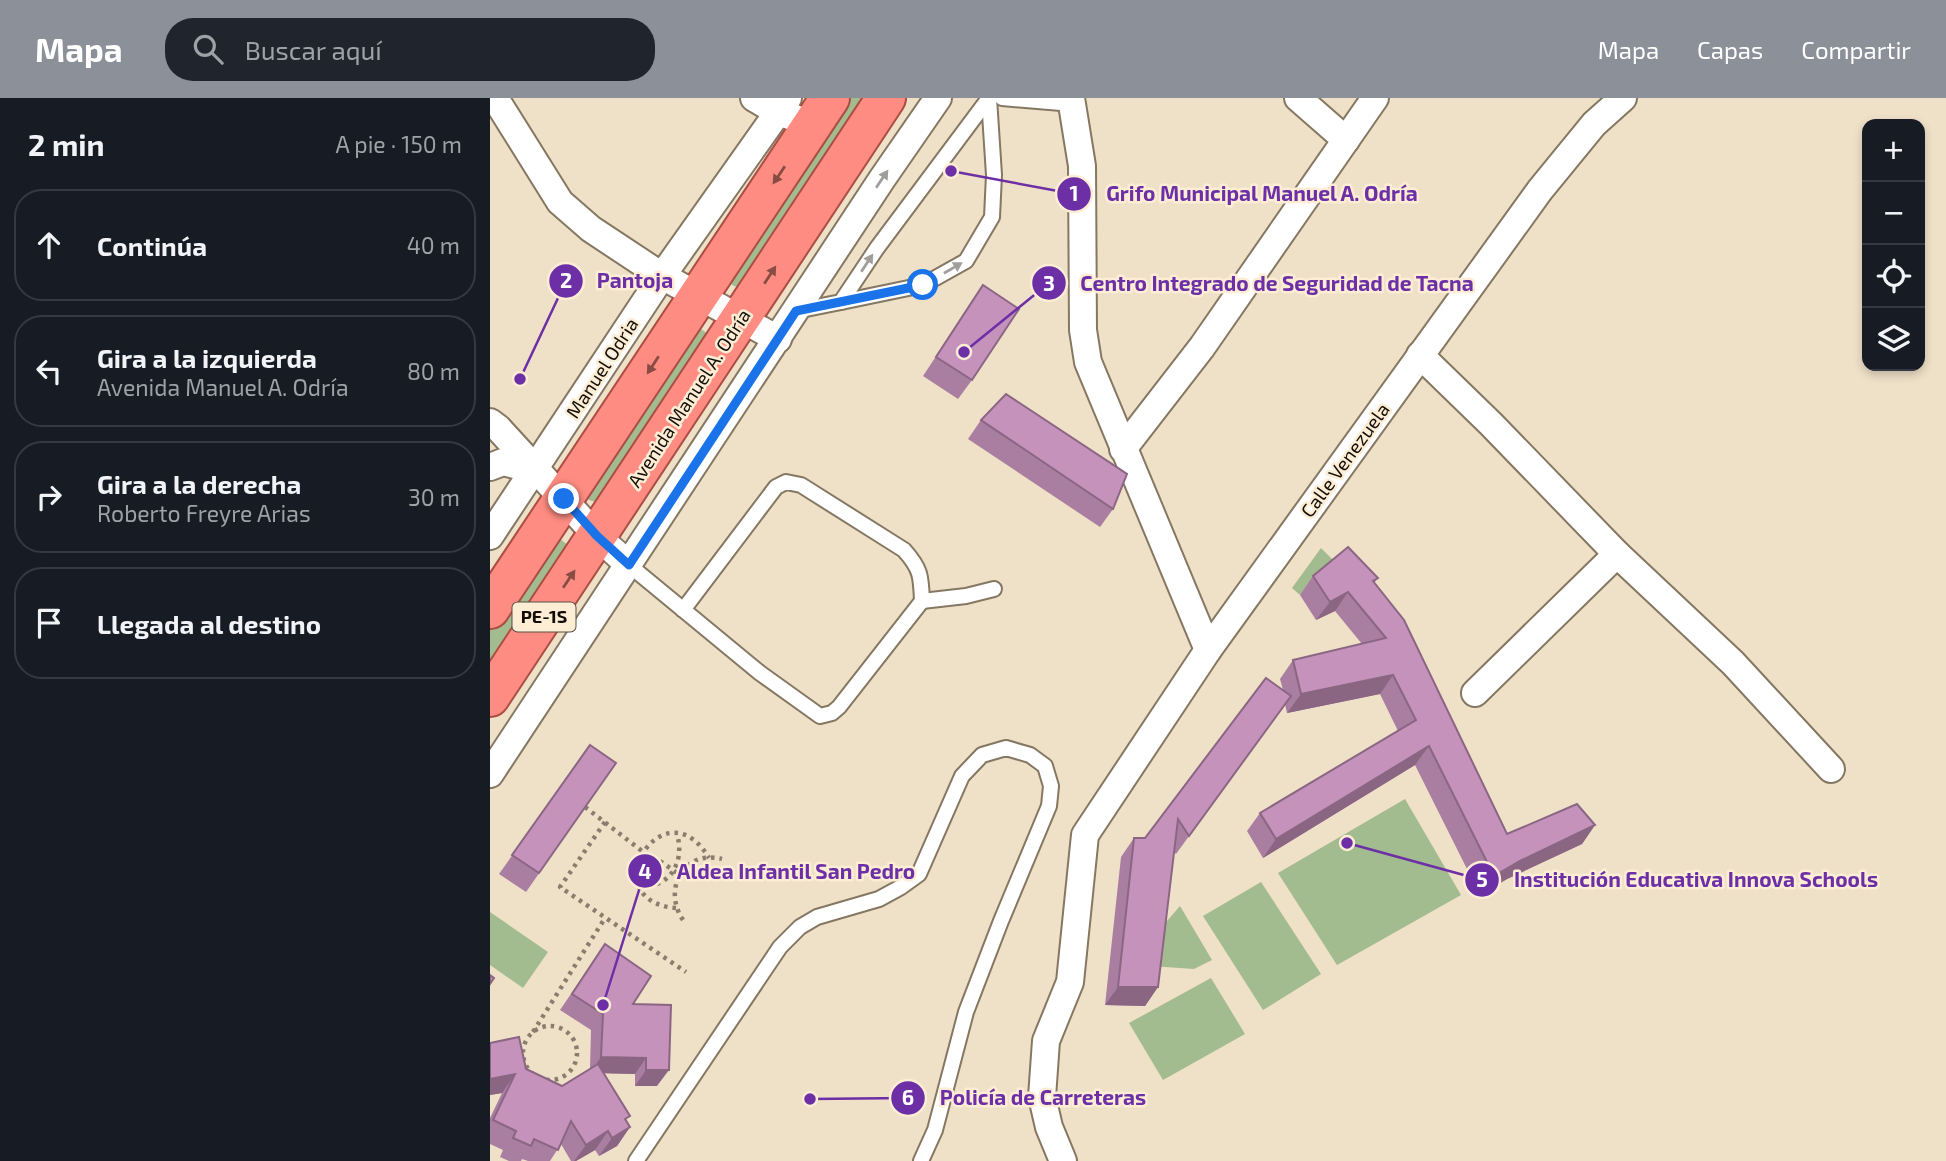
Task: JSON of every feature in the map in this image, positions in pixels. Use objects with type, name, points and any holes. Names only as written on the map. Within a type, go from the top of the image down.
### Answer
[{"type":"highway","name":"Avenida Manuel A. Odría","points":[[490,697],[886,98]]},
{"type":"highway","name":"PE-1S","points":[[490,609],[698,296],[802,108]]},
{"type":"street","points":[[495,98],[560,202],[591,229],[662,276],[778,339]]},
{"type":"street","points":[[754,98],[802,108]]},
{"type":"street","points":[[490,774],[939,98]]},
{"type":"street","points":[[1298,98],[1346,140]]},
{"type":"street","points":[[1123,449],[1202,347],[1375,98]]},
{"type":"street","name":"Calle Venezuela","points":[[1063,1161],[1049,1127],[1042,1097],[1046,1041],[1069,982],[1085,835],[1208,650],[1540,190],[1594,124],[1623,98]]},
{"type":"street","points":[[1072,101],[1082,166],[1083,330],[1088,362],[1208,650]]},
{"type":"street","name":"Manuel Odria","points":[[490,536],[662,276],[802,108]]},
{"type":"street","points":[[1420,355],[1618,554],[1733,663],[1831,769]]},
{"type":"street","points":[[490,422],[597,536],[629,565]]},
{"type":"street","points":[[490,467],[503,462],[535,470]]},
{"type":"street","points":[[1475,693],[1618,554]]},
{"type":"lane","points":[[796,311],[923,285],[966,261],[992,217],[994,175],[989,98]]},
{"type":"lane","points":[[841,302],[877,248],[989,98]]},
{"type":"lane","points":[[1002,98],[1072,101]]},
{"type":"lane","points":[[629,565],[683,610],[760,673],[820,716],[827,716],[839,708],[922,601],[921,579],[916,564],[904,550],[801,485],[786,482],[776,487],[683,610]]},
{"type":"lane","points":[[922,601],[955,598],[994,589]]},
{"type":"lane","points":[[636,1161],[780,947],[800,927],[817,917],[879,899],[919,874],[962,776],[982,755],[1006,748],[1030,755],[1045,766],[1051,786],[1049,806],[966,1012],[935,1130],[921,1161]]},
{"type":"path","points":[[585,807],[642,851]]},
{"type":"path","points":[[605,822],[560,887],[686,972]]},
{"type":"path","points":[[677,833],[681,848],[673,896],[683,920]]},
{"type":"path","points":[[676,908],[663,907],[652,902],[640,887],[636,872],[642,851],[653,839],[677,833],[691,837],[701,845],[709,858]]},
{"type":"path","points":[[640,887],[656,886],[691,863],[709,858],[722,859]]},
{"type":"path","points":[[660,861],[677,873]]},
{"type":"path","points":[[533,1032],[549,1026],[557,1027],[572,1038],[576,1055],[569,1071],[554,1080],[544,1079],[529,1070],[523,1055],[524,1046],[605,918]]},
{"type":"green space","points":[[847,98],[874,98],[746,291],[732,285],[730,278]]},
{"type":"green space","points":[[701,329],[712,337],[602,504],[589,500],[587,493],[693,332]]},
{"type":"green space","points":[[560,539],[569,546],[490,678],[490,630],[549,541]]},
{"type":"green space","points":[[1321,548],[1336,563],[1300,595],[1292,588]]},
{"type":"green space","points":[[1405,799],[1461,895],[1337,965],[1278,873]]},
{"type":"green space","points":[[1261,882],[1321,974],[1263,1010],[1203,916]]},
{"type":"green space","points":[[1180,906],[1212,960],[1194,969],[1151,966],[1154,936]]},
{"type":"green space","points":[[490,912],[548,952],[523,988],[490,965]]},
{"type":"green space","points":[[1211,978],[1245,1034],[1163,1080],[1129,1023]]},
{"type":"building","points":[[983,285],[1019,309],[972,380],[936,357]]},
{"type":"building","points":[[1006,394],[1127,474],[1113,509],[981,420]]},
{"type":"building","points":[[1348,547],[1378,578],[1373,581],[1404,620],[1507,834],[1577,804],[1595,825],[1494,876],[1429,746],[1276,839],[1260,813],[1416,720],[1393,675],[1301,694],[1293,660],[1386,638],[1348,592],[1330,602],[1313,576]]},
{"type":"building","points":[[1266,678],[1291,696],[1189,836],[1178,819],[1158,987],[1118,987],[1134,838],[1145,838]]},
{"type":"building","points":[[590,745],[616,763],[539,873],[512,855]]},
{"type":"building","points":[[605,944],[651,976],[633,1004],[671,1005],[669,1070],[646,1070],[646,1058],[601,1057],[603,1014],[572,994]]},
{"type":"building","points":[[519,1037],[526,1069],[562,1086],[598,1064],[630,1116],[625,1119],[630,1127],[612,1138],[608,1131],[586,1145],[571,1121],[558,1150],[534,1139],[531,1146],[513,1138],[516,1131],[493,1120],[515,1074],[490,1079],[490,1043]]},
{"type":"place","name":"Grifo Municipal Manuel A. Odría","points":[[951,171]]},
{"type":"place","name":"Centro Integrado de Seguridad de Tacna","points":[[964,352]]},
{"type":"place","name":"Pantoja","points":[[520,379]]},
{"type":"place","name":"Institución Educativa Innova Schools","points":[[1347,843]]},
{"type":"place","name":"Aldea Infantil San Pedro","points":[[603,1005]]},
{"type":"place","name":"Policía de Carreteras","points":[[810,1099]]},
{"type":"route","points":[[564,499],[597,536],[629,565],[796,311],[923,285]]}]
